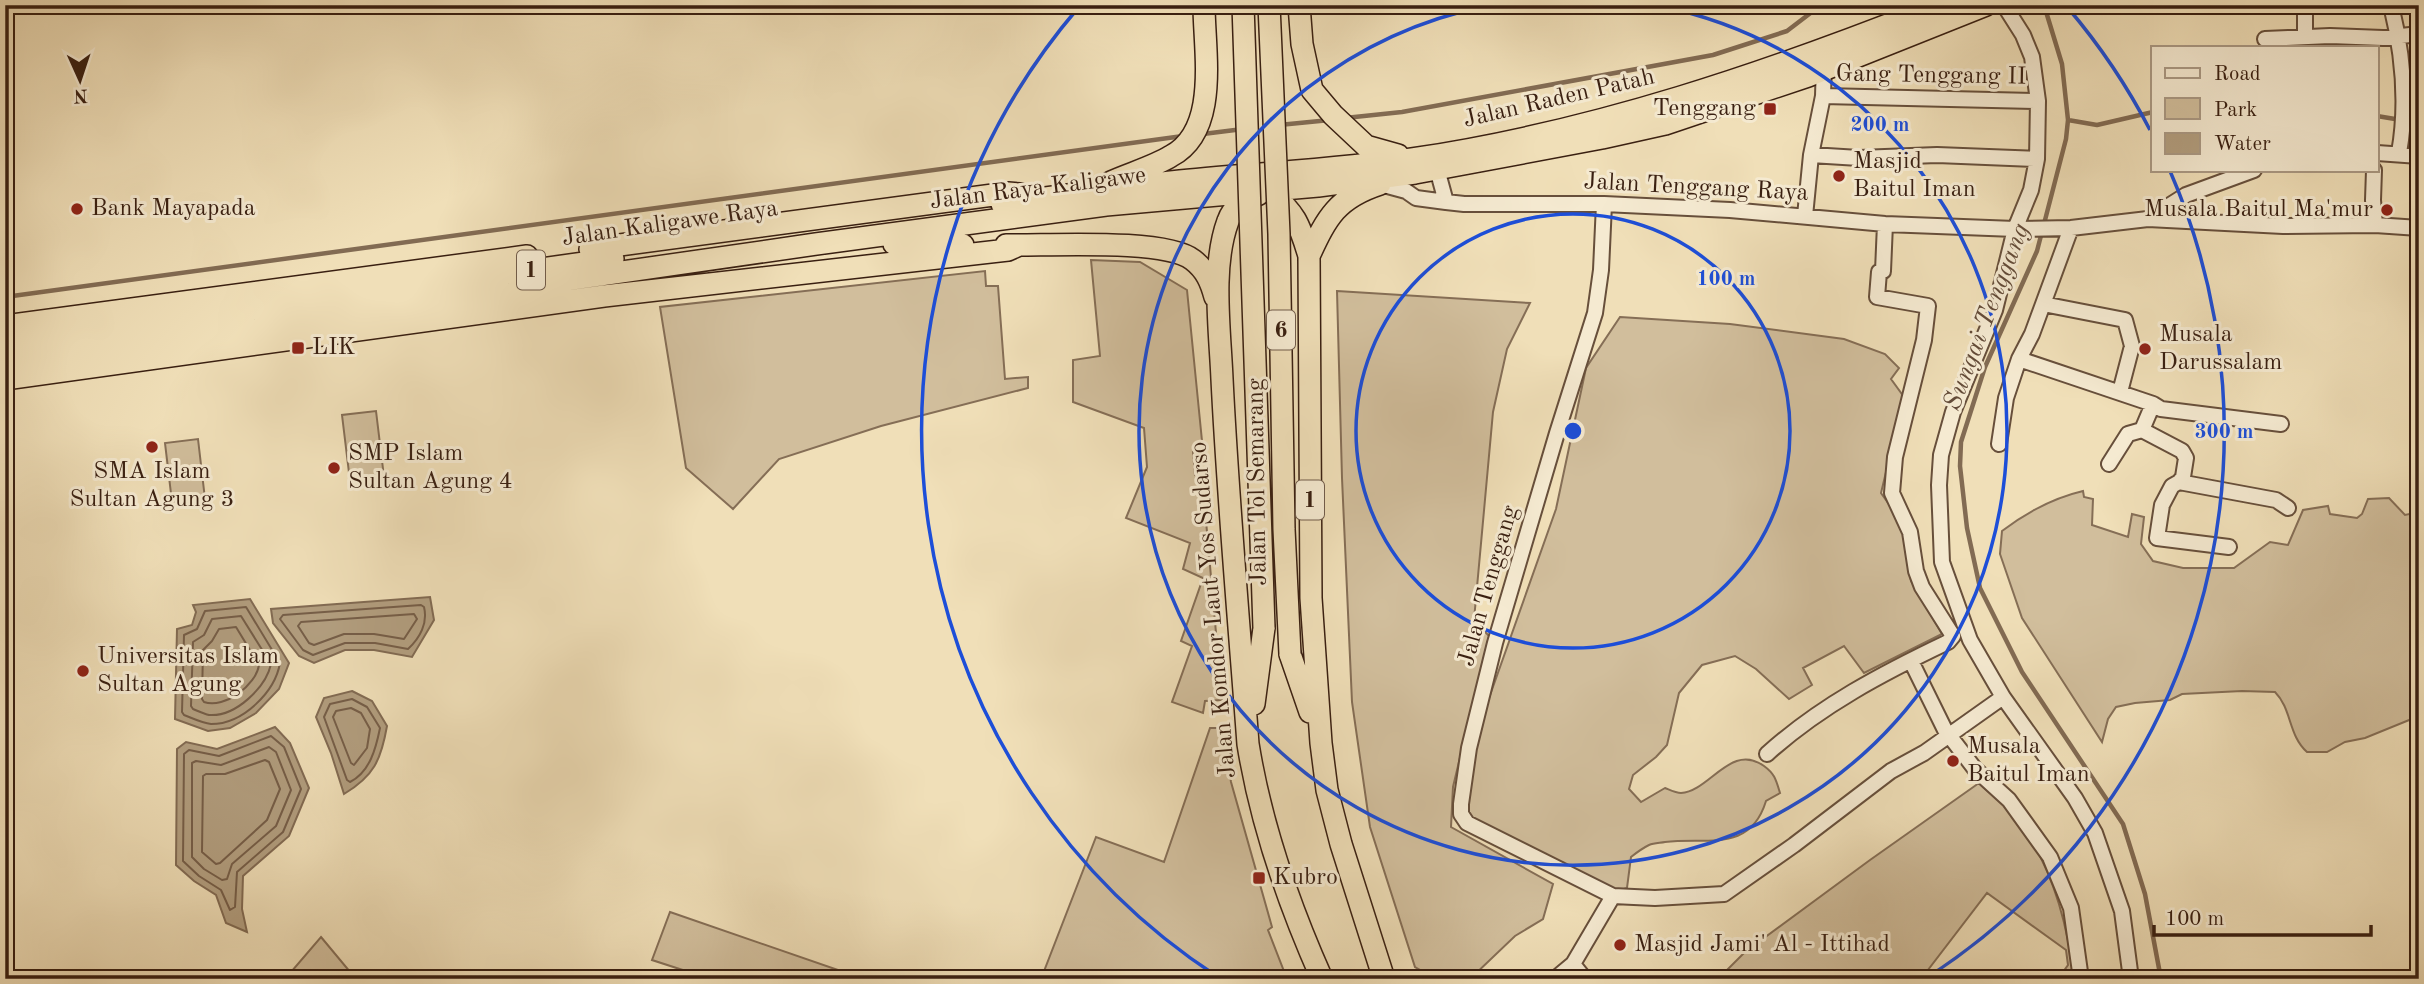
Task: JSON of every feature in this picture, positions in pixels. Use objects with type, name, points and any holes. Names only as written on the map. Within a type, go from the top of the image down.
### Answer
[{"type":"highway","points":[[1092,191],[1172,156],[1187,145],[1206,104],[1204,5]]},
{"type":"highway","name":"Jalan Tol Semarang","points":[[1243,5],[1264,628],[1248,744]]},
{"type":"highway","name":"Jalan Tol Semarang","points":[[1269,5],[1279,234],[1284,529],[1290,654],[1321,743]]},
{"type":"highway","points":[[1299,5],[1302,44],[1312,90],[1333,115],[1366,146],[1413,166]]},
{"type":"highway","name":"Jalan Raden Patah","points":[[1268,189],[1413,166],[1600,122],[1824,60],[1938,5]]},
{"type":"highway","name":"Jalan Raden Patah","points":[[1177,181],[1330,167],[1413,166],[1437,169],[1665,124],[1824,60],[1986,5]]},
{"type":"highway","points":[[1309,256],[1324,223],[1343,201],[1413,166]]},
{"type":"highway","points":[[1219,309],[1220,249],[1229,218],[1239,204],[1268,189],[1330,167]]},
{"type":"highway","name":"Jalan Kaligawe Raya","points":[[5,343],[1177,181]]},
{"type":"highway","name":"1","points":[[1177,181],[1268,189],[1291,210],[1301,229],[1309,256],[1311,598],[1321,743],[1327,790],[1341,844],[1384,979]]},
{"type":"highway","name":"Jalan Raya Kaligawe","points":[[816,244],[1106,205],[1268,189]]},
{"type":"highway","points":[[5,326],[995,194],[1056,197]]},
{"type":"highway","name":"Jalan Kaligawe Raya","points":[[5,361],[816,244]]},
{"type":"highway","name":"1","points":[[816,244],[1147,247],[1182,254],[1193,260],[1208,275],[1219,309]]},
{"type":"highway","points":[[5,379],[604,296],[915,262],[1009,250],[1019,246]]},
{"type":"highway","name":"Jalan Komdor Laut Yos Sudarso","points":[[1219,309],[1226,455],[1248,744],[1254,778],[1274,850],[1322,979]]},
{"type":"street","points":[[2004,5],[2031,52],[2038,101],[2037,159],[2031,191],[1995,310],[1951,419],[1939,474],[1944,571],[1967,634],[2003,697],[2075,798],[2095,833],[2122,911],[2131,979]]},
{"type":"street","points":[[2305,5],[2305,36]]},
{"type":"street","points":[[2391,5],[2399,37],[2404,116],[2399,153]]},
{"type":"street","points":[[2265,38],[2399,37],[2419,34]]},
{"type":"street","points":[[1805,216],[1811,155],[1823,96],[1824,60]]},
{"type":"street","name":"Gang Tenggang II","points":[[1823,96],[2038,101]]},
{"type":"street","points":[[2378,153],[2419,156]]},
{"type":"street","points":[[1811,155],[1870,158],[1937,155],[2037,159]]},
{"type":"street","points":[[1437,169],[1446,202]]},
{"type":"street","points":[[2148,219],[2186,195],[2249,172]]},
{"type":"street","points":[[2374,172],[2375,225]]},
{"type":"street","name":"Jalan Tenggang Raya","points":[[1380,184],[1406,191],[1416,198],[1446,202],[1604,204],[1805,216],[1885,224],[2067,228]]},
{"type":"street","name":"Jalan Tenggang","points":[[1604,204],[1601,270],[1595,313],[1495,643],[1469,748],[1461,814],[1467,823],[1613,896]]},
{"type":"street","points":[[1999,444],[2006,398],[2019,359],[2043,304],[2067,228],[2148,219],[2283,226],[2375,225],[2419,228]]},
{"type":"street","points":[[1767,754],[1793,730],[1874,677],[1948,642],[1953,636],[1922,587],[1916,571],[1910,532],[1892,493],[1895,457],[1924,340],[1928,306],[1877,297],[1880,272],[1884,271],[1885,224]]},
{"type":"street","points":[[2043,304],[2077,309],[2126,322],[2129,343],[2132,346],[2120,392]]},
{"type":"street","points":[[2019,359],[2120,392],[2161,409],[2281,424]]},
{"type":"street","points":[[2142,430],[2153,404]]},
{"type":"street","points":[[2109,464],[2128,434],[2142,430],[2185,454],[2186,461],[2179,482]]},
{"type":"street","points":[[2229,547],[2157,538],[2162,505],[2172,486],[2179,482],[2276,500],[2288,508]]},
{"type":"street","points":[[1911,661],[1950,735],[1975,769],[2009,800],[2050,857],[2071,908],[2081,979]]},
{"type":"street","points":[[1555,979],[1573,964],[1613,896],[1655,898],[1724,894],[1891,771],[1950,735],[2003,697]]},
{"type":"street","points":[[1573,964],[1585,979]]},
{"type":"green space","points":[[1091,260],[1140,262],[1187,290],[1203,451],[1193,452],[1195,475],[1202,476],[1222,700],[1205,701],[1203,713],[1172,702],[1192,646],[1181,641],[1203,578],[1183,569],[1190,543],[1126,518],[1147,467],[1144,428],[1073,402],[1073,360],[1100,356]]},
{"type":"green space","points":[[985,271],[986,286],[998,286],[1005,379],[1028,377],[1028,388],[881,426],[779,459],[733,509],[686,468],[660,307]]},
{"type":"green space","points":[[1337,291],[1530,303],[1507,349],[1493,412],[1474,620],[1489,636],[1453,787],[1451,827],[1553,884],[1543,919],[1515,936],[1470,979],[1436,979],[1415,967],[1370,827],[1352,702]]},
{"type":"green space","points":[[1620,317],[1730,324],[1844,339],[1885,354],[1899,368],[1891,379],[1904,397],[1881,493],[1901,521],[1911,581],[1942,634],[1864,673],[1844,646],[1803,668],[1812,685],[1789,699],[1756,669],[1735,656],[1702,665],[1679,693],[1667,745],[1633,775],[1629,789],[1641,802],[1665,788],[1679,793],[1692,790],[1731,763],[1752,760],[1768,769],[1775,778],[1780,793],[1766,801],[1750,829],[1738,836],[1712,841],[1665,842],[1647,846],[1631,857],[1627,888],[1600,896],[1464,817],[1463,799],[1483,715],[1556,509],[1586,368]]},
{"type":"green space","points":[[376,411],[384,477],[350,481],[342,415]]},
{"type":"green space","points":[[198,439],[205,499],[172,502],[165,443]]},
{"type":"green space","points":[[2083,491],[2084,497],[2093,499],[2092,525],[2128,537],[2132,514],[2144,517],[2141,544],[2153,561],[2183,568],[2234,568],[2270,542],[2288,545],[2303,510],[2328,506],[2330,514],[2357,518],[2362,514],[2368,499],[2389,498],[2405,515],[2419,512],[2419,716],[2365,738],[2345,742],[2327,752],[2307,752],[2296,738],[2284,706],[2275,692],[2182,694],[2170,700],[2116,707],[2108,719],[2102,742],[2022,618],[2000,554],[2002,531],[2041,506]]},
{"type":"green space","points":[[1210,728],[1221,728],[1224,734],[1231,782],[1272,927],[1268,930],[1287,979],[1041,979],[1096,837],[1164,862]]},
{"type":"green space","points":[[1979,783],[2022,827],[2045,867],[2061,911],[2074,979],[2058,979],[2068,965],[2066,950],[1987,893],[1921,979],[1718,979],[1745,952]]},
{"type":"green space","points":[[670,912],[864,979],[694,979],[695,974],[652,960]]},
{"type":"green space","points":[[321,937],[356,979],[285,979]]},
{"type":"water","points":[[430,597],[434,620],[412,657],[374,650],[345,650],[314,663],[299,656],[273,623],[271,609]]},
{"type":"water","points":[[250,599],[289,663],[279,689],[256,713],[230,728],[208,731],[175,719],[177,629],[192,625],[196,612],[193,605]]},
{"type":"water","points":[[352,691],[372,701],[387,726],[379,758],[369,774],[344,794],[316,717],[324,698]]},
{"type":"water","points":[[275,727],[290,743],[309,788],[289,836],[243,876],[242,909],[247,932],[226,923],[216,895],[176,865],[177,749],[186,742],[217,749]]},
{"type":"waterway","points":[[1345,118],[1402,112],[1713,55],[1787,31],[1821,5]]},
{"type":"waterway","name":"Sungai Tenggang","points":[[2044,5],[2062,64],[2068,120],[2066,139],[2037,251],[1985,367],[1961,442],[1960,466],[1967,528],[1980,588],[2022,672],[2123,824],[2145,894],[2161,979]]},
{"type":"waterway","points":[[2068,120],[2097,125],[2151,112]]},
{"type":"waterway","points":[[2378,116],[2419,123]]},
{"type":"waterway","points":[[1279,125],[1330,120]]},
{"type":"waterway","points":[[1203,134],[1243,129]]},
{"type":"waterway","points":[[5,297],[1183,136]]},
{"type":"place","name":"Tenggang","points":[[1770,109]]},
{"type":"place","name":"Masjid Baitul Iman","points":[[1839,176]]},
{"type":"place","name":"Bank Mayapada","points":[[77,209]]},
{"type":"place","name":"Musala Baitul Ma'mur","points":[[2387,210]]},
{"type":"place","name":"LIK","points":[[298,348]]},
{"type":"place","name":"Musala Darussalam","points":[[2145,349]]},
{"type":"place","name":"SMA Islam Sultan Agung 3","points":[[152,447]]},
{"type":"place","name":"SMP Islam Sultan Agung 4","points":[[334,468]]},
{"type":"place","name":"Universitas Islam Sultan Agung","points":[[83,671]]},
{"type":"place","name":"Musala Baitul Iman","points":[[1953,761]]},
{"type":"place","name":"Kubro","points":[[1259,878]]},
{"type":"place","name":"Masjid Jami' Al - Ittihad","points":[[1620,945]]}]
